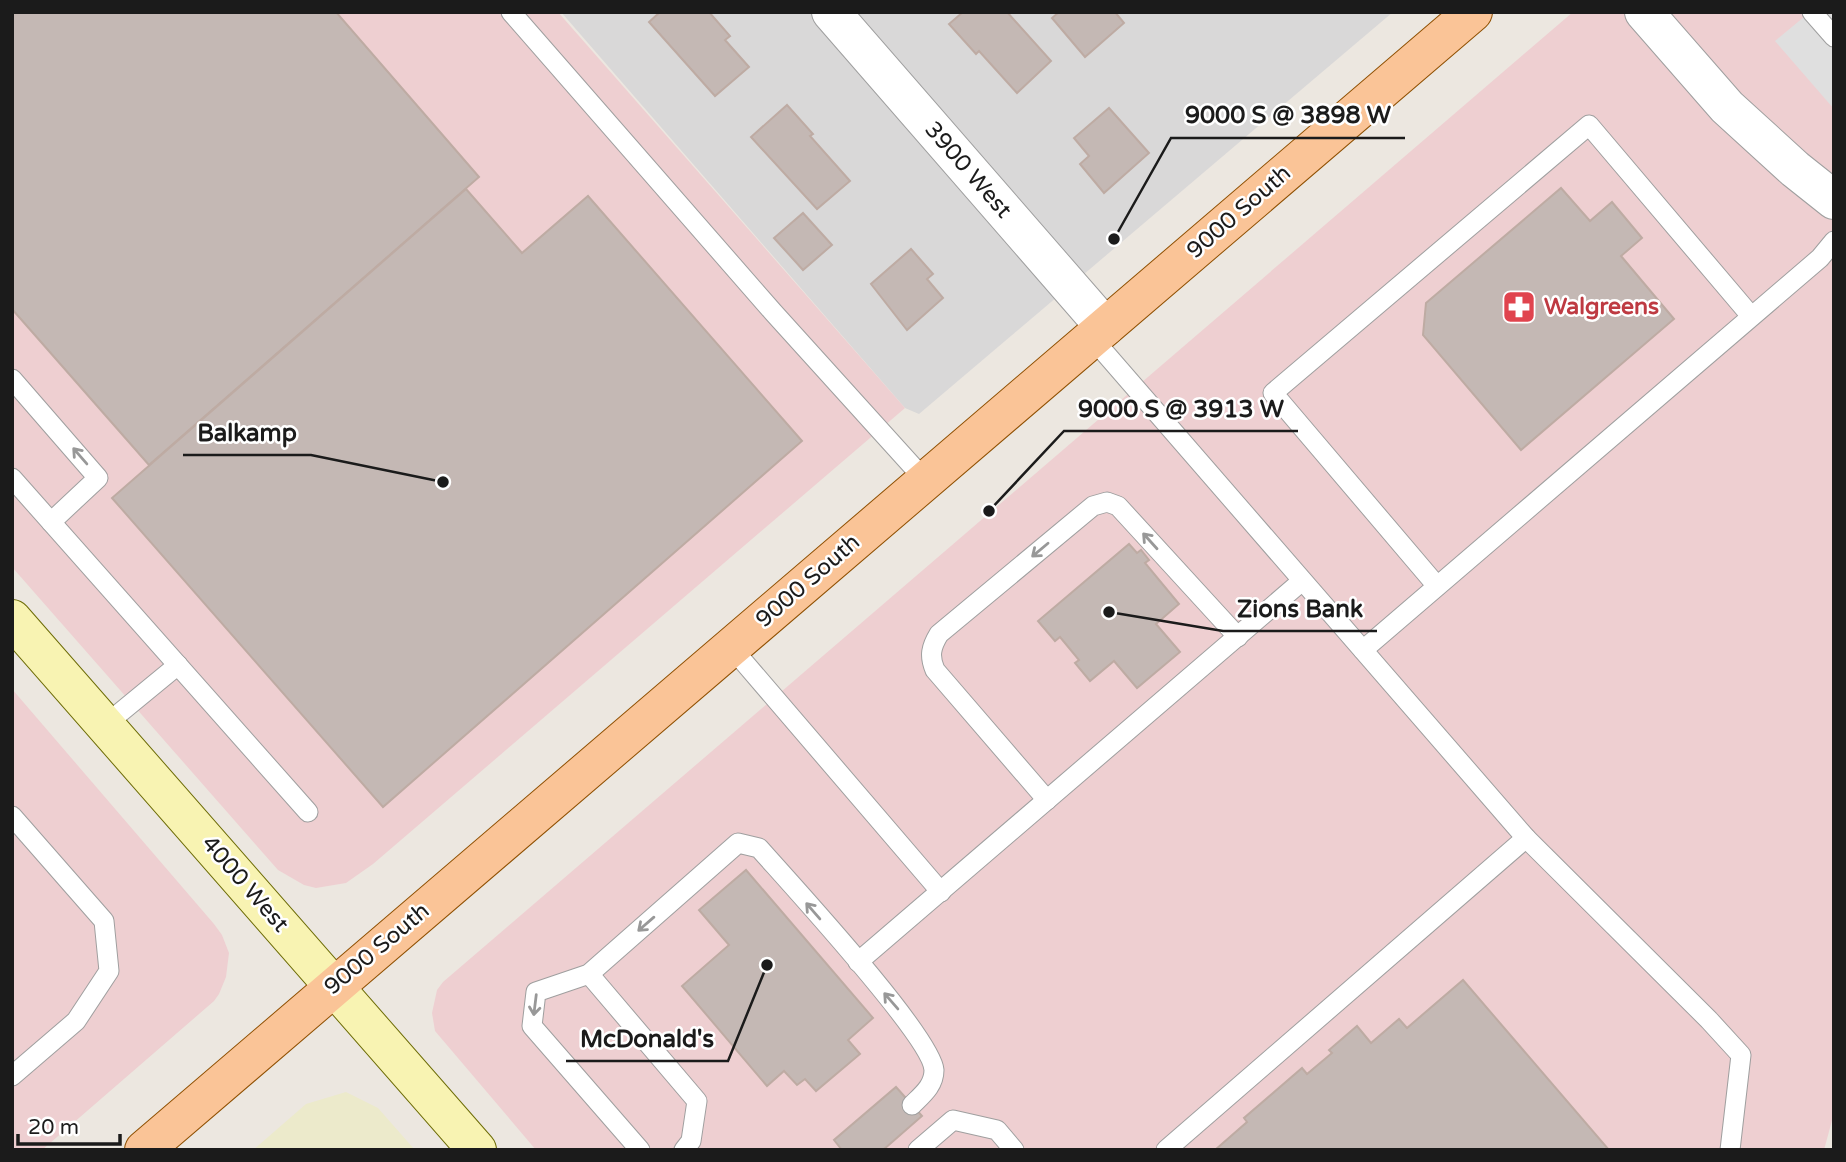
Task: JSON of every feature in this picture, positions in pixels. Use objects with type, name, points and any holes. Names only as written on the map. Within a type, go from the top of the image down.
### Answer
[{"type":"main road","name":"9000 South","points":[[144,1150],[1473,12]]},
{"type":"main road","name":"4000 West","points":[[12,619],[477,1150]]},
{"type":"street","name":"3900 West","points":[[831,12],[1098,333]]},
{"type":"street","points":[[1644,12],[1727,107],[1795,169],[1834,200]]},
{"type":"lane","points":[[511,12],[773,312],[925,480]]},
{"type":"lane","points":[[1812,12],[1834,37]]},
{"type":"lane","points":[[1437,586],[1273,393],[1589,125],[1751,316]]},
{"type":"lane","points":[[1363,650],[1819,258],[1834,241]]},
{"type":"lane","points":[[1098,333],[1302,581],[1526,838],[1741,1055],[1730,1150]]},
{"type":"lane","points":[[12,379],[98,478],[51,522]]},
{"type":"lane","points":[[12,478],[308,812]]},
{"type":"lane","points":[[1046,800],[935,670],[930,659],[933,643],[939,634],[1093,506],[1107,502],[1118,506],[1238,637]]},
{"type":"lane","points":[[858,962],[1302,581]]},
{"type":"lane","points":[[731,647],[941,892]]},
{"type":"lane","points":[[106,725],[178,665]]},
{"type":"lane","points":[[12,816],[104,921],[109,971],[76,1021],[12,1076]]},
{"type":"lane","points":[[1166,1150],[1526,838]]},
{"type":"lane","points":[[640,1150],[532,1026],[536,992],[589,974],[738,843],[759,848],[905,1017],[934,1069],[927,1091],[912,1105]]},
{"type":"lane","points":[[589,974],[697,1101],[691,1141],[684,1150]]},
{"type":"lane","points":[[918,1150],[953,1120],[997,1130],[1014,1150]]},
{"type":"shaded area","points":[[12,12],[558,12],[905,408],[373,864],[346,883],[316,888],[304,885],[278,870],[12,567]]},
{"type":"shaded area","points":[[561,12],[1393,12],[919,414],[905,408]]},
{"type":"shaded area","points":[[1573,12],[1834,12],[1834,1113],[1824,1150],[536,1150],[435,1031],[432,1013],[437,990],[443,982]]},
{"type":"shaded area","points":[[1810,12],[1834,12],[1834,109],[1775,41]]},
{"type":"shaded area","points":[[12,689],[214,924],[229,953],[226,977],[214,1001],[42,1150],[12,1150]]},
{"type":"shaded area","points":[[346,1092],[378,1108],[415,1150],[253,1150],[306,1104]]},
{"type":"building","points":[[12,12],[336,12],[479,177],[149,465],[12,309]]},
{"type":"building","points":[[660,12],[709,12],[730,36],[725,40],[749,67],[715,96],[649,22]]},
{"type":"building","points":[[963,12],[1007,12],[1051,61],[1017,93],[979,51],[976,54],[949,24]]},
{"type":"building","points":[[1059,12],[1115,12],[1124,23],[1085,57],[1052,18]]},
{"type":"building","points":[[787,105],[850,181],[817,209],[751,137]]},
{"type":"building","points":[[1109,108],[1149,153],[1104,193],[1080,164],[1089,156],[1074,138]]},
{"type":"building","name":"Walgreens","points":[[1561,188],[1590,221],[1612,202],[1642,238],[1621,256],[1674,319],[1521,450],[1423,335],[1426,303]]},
{"type":"building","points":[[466,189],[522,253],[588,196],[802,441],[383,807],[112,498]]},
{"type":"building","points":[[803,213],[832,245],[803,270],[774,238]]},
{"type":"building","points":[[911,249],[933,274],[927,279],[943,298],[907,330],[871,284]]},
{"type":"building","points":[[1129,544],[1137,553],[1141,550],[1149,560],[1145,563],[1179,604],[1156,624],[1180,652],[1137,688],[1114,661],[1090,681],[1075,663],[1079,660],[1060,637],[1055,641],[1038,621]]},
{"type":"building","points":[[746,870],[873,1018],[848,1040],[860,1054],[816,1091],[805,1079],[797,1085],[784,1071],[767,1086],[682,986],[729,945],[699,910]]},
{"type":"building","points":[[1463,980],[1609,1150],[1215,1150],[1247,1122],[1244,1118],[1302,1068],[1307,1074],[1332,1053],[1329,1050],[1357,1026],[1371,1043],[1399,1019],[1407,1028]]},
{"type":"building","points":[[896,1087],[922,1116],[883,1150],[842,1150],[834,1140]]},
{"type":"place","name":"9000 S @ 3898 W","points":[[1114,239]]},
{"type":"place","name":"Walgreens","points":[[1519,307]]},
{"type":"place","name":"Balkamp","points":[[443,482]]},
{"type":"place","name":"9000 S @ 3913 W","points":[[989,511]]},
{"type":"place","name":"Zions Bank","points":[[1109,612]]},
{"type":"place","name":"McDonald's","points":[[767,965]]}]
